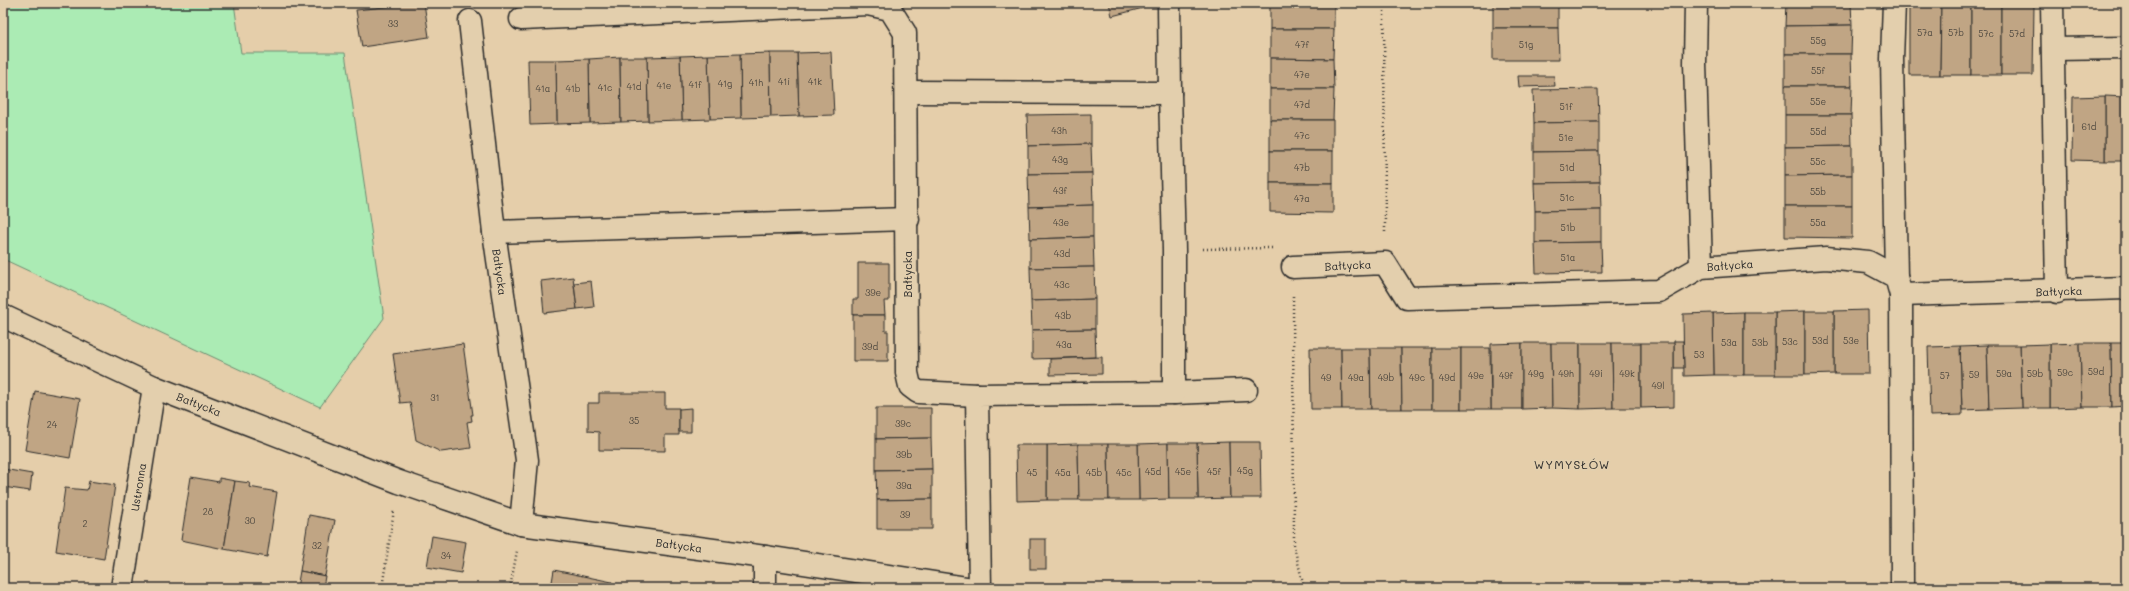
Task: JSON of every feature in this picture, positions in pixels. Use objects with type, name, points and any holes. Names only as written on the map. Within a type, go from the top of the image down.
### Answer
[{"type":"street","points":[[1169,3],[1174,250],[1174,393]]},
{"type":"street","points":[[1696,3],[1695,63],[1701,267]]},
{"type":"street","points":[[1894,3],[1892,59],[1898,286],[1902,588]]},
{"type":"street","points":[[2052,3],[2057,292]]},
{"type":"street","name":"Bałtycka","points":[[521,19],[868,4],[890,9],[905,33],[908,219],[907,373],[910,386],[918,392],[977,395],[1174,393],[1246,390]]},
{"type":"street","name":"Bałtycka","points":[[470,21],[494,232],[527,460],[521,524]]},
{"type":"street","points":[[2053,49],[2126,48]]},
{"type":"street","points":[[907,92],[1170,93]]},
{"type":"street","points":[[494,232],[908,219]]},
{"type":"street","name":"Bałtycka","points":[[1293,267],[1385,263],[1407,298],[1659,291],[1701,267],[1826,258],[1868,262],[1898,286],[2057,292],[2126,288]]},
{"type":"street","name":"Bałtycka","points":[[3,316],[154,387],[399,482],[521,524],[765,556],[967,588]]},
{"type":"street","name":"Ustronna","points":[[122,588],[154,387]]},
{"type":"street","points":[[977,395],[980,588]]},
{"type":"street","points":[[765,556],[765,588]]},
{"type":"path","points":[[1384,3],[1384,221]]},
{"type":"path","points":[[1174,250],[1292,247],[1294,546],[1304,588]]},
{"type":"path","points":[[382,588],[399,482]]},
{"type":"path","points":[[510,588],[521,524]]},
{"type":"green space","points":[[3,3],[234,3],[241,53],[345,53],[384,318],[320,407],[3,259]]},
{"type":"building","points":[[424,3],[429,37],[362,47],[356,10],[394,6],[393,4]]},
{"type":"building","points":[[1109,3],[1142,3],[1143,8],[1112,16]]},
{"type":"building","points":[[1270,3],[1334,3],[1334,29],[1270,29]]},
{"type":"building","points":[[1493,3],[1558,3],[1558,28],[1493,28]]},
{"type":"building","points":[[1786,3],[1851,3],[1852,25],[1785,26]]},
{"type":"building","points":[[1909,3],[1941,3],[1940,75],[1909,75]]},
{"type":"building","points":[[1941,3],[1971,4],[1971,75],[1940,75]]},
{"type":"building","points":[[1971,4],[2001,4],[2001,75],[1971,75]]},
{"type":"building","points":[[2001,4],[2034,4],[2033,75],[2001,75]]},
{"type":"building","points":[[1852,25],[1851,54],[1785,54],[1785,26]]},
{"type":"building","points":[[1493,28],[1558,28],[1559,60],[1493,60]]},
{"type":"building","points":[[1270,29],[1334,29],[1333,59],[1270,58]]},
{"type":"building","points":[[831,52],[834,115],[799,116],[797,53]]},
{"type":"building","points":[[770,53],[771,117],[741,118],[740,54]]},
{"type":"building","points":[[770,53],[797,53],[799,116],[771,117]]},
{"type":"building","points":[[740,54],[741,118],[710,119],[708,55]]},
{"type":"building","points":[[1785,54],[1851,54],[1852,86],[1785,86]]},
{"type":"building","points":[[708,55],[710,119],[682,120],[680,56]]},
{"type":"building","points":[[680,56],[682,120],[648,121],[647,57]]},
{"type":"building","points":[[620,57],[621,122],[590,123],[589,59]]},
{"type":"building","points":[[620,57],[647,57],[648,121],[621,122]]},
{"type":"building","points":[[1270,58],[1333,59],[1334,89],[1270,89]]},
{"type":"building","points":[[589,59],[590,123],[557,124],[556,60]]},
{"type":"building","points":[[528,60],[556,60],[557,124],[530,125]]},
{"type":"building","points":[[1518,76],[1554,76],[1555,86],[1519,87]]},
{"type":"building","points":[[1785,86],[1852,86],[1851,115],[1785,115]]},
{"type":"building","points":[[1270,89],[1334,89],[1333,120],[1270,120]]},
{"type":"building","points":[[1598,89],[1599,122],[1534,123],[1533,90]]},
{"type":"building","points":[[2105,96],[2126,97],[2126,161],[2105,161]]},
{"type":"building","points":[[2105,96],[2105,161],[2072,160],[2073,97]]},
{"type":"building","points":[[1091,114],[1091,144],[1028,146],[1027,115]]},
{"type":"building","points":[[1785,115],[1851,115],[1852,146],[1785,147]]},
{"type":"building","points":[[1270,120],[1333,120],[1333,151],[1270,151]]},
{"type":"building","points":[[1599,122],[1599,151],[1534,152],[1534,123]]},
{"type":"building","points":[[1091,144],[1092,173],[1028,174],[1028,146]]},
{"type":"building","points":[[1852,146],[1852,175],[1785,176],[1785,147]]},
{"type":"building","points":[[1270,151],[1333,151],[1333,183],[1270,183]]},
{"type":"building","points":[[1599,151],[1600,182],[1534,183],[1534,152]]},
{"type":"building","points":[[1092,173],[1093,205],[1029,207],[1028,174]]},
{"type":"building","points":[[1852,175],[1852,206],[1785,206],[1785,176]]},
{"type":"building","points":[[1600,182],[1601,210],[1535,211],[1534,183]]},
{"type":"building","points":[[1270,183],[1333,183],[1333,213],[1270,212]]},
{"type":"building","points":[[1093,205],[1093,237],[1030,239],[1029,207]]},
{"type":"building","points":[[1785,206],[1852,206],[1852,238],[1785,237]]},
{"type":"building","points":[[1601,210],[1601,242],[1535,243],[1535,211]]},
{"type":"building","points":[[1093,237],[1094,267],[1030,268],[1030,239]]},
{"type":"building","points":[[1601,242],[1602,272],[1536,273],[1535,243]]},
{"type":"building","points":[[858,263],[889,263],[889,301],[884,301],[885,315],[853,315],[853,299],[858,299]]},
{"type":"building","points":[[1094,267],[1095,299],[1031,301],[1030,268]]},
{"type":"building","points":[[573,277],[577,309],[544,313],[541,281]]},
{"type":"building","points":[[591,281],[594,307],[577,309],[574,283]]},
{"type":"building","points":[[1095,299],[1095,329],[1032,330],[1031,301]]},
{"type":"building","points":[[1868,310],[1869,374],[1834,374],[1834,311]]},
{"type":"building","points":[[1805,311],[1805,375],[1775,375],[1775,312]]},
{"type":"building","points":[[1805,311],[1834,311],[1834,374],[1805,375]]},
{"type":"building","points":[[1744,312],[1744,375],[1714,375],[1713,313]]},
{"type":"building","points":[[1744,312],[1775,312],[1775,375],[1744,375]]},
{"type":"building","points":[[1713,313],[1714,375],[1684,376],[1683,314]]},
{"type":"building","points":[[853,315],[885,315],[885,331],[888,331],[888,361],[853,361]]},
{"type":"building","points":[[1095,329],[1096,357],[1032,359],[1032,330]]},
{"type":"building","points":[[1674,341],[1683,341],[1684,368],[1674,368]]},
{"type":"building","points":[[1522,343],[1522,409],[1491,409],[1491,344]]},
{"type":"building","points":[[1522,343],[1551,343],[1552,408],[1522,409]]},
{"type":"building","points":[[1551,343],[1580,343],[1580,409],[1552,408]]},
{"type":"building","points":[[1580,343],[1612,343],[1613,408],[1580,409]]},
{"type":"building","points":[[1612,343],[1641,343],[1641,408],[1613,408]]},
{"type":"building","points":[[1641,343],[1674,343],[1674,407],[1641,408]]},
{"type":"building","points":[[2080,343],[2082,407],[2050,408],[2050,344]]},
{"type":"building","points":[[2080,343],[2111,343],[2112,407],[2082,407]]},
{"type":"building","points":[[2111,343],[2126,343],[2126,406],[2112,407]]},
{"type":"building","points":[[463,344],[473,415],[471,415],[472,421],[467,422],[471,448],[441,452],[416,440],[410,402],[400,403],[393,354]]},
{"type":"building","points":[[2050,344],[2050,408],[2022,408],[2020,345]]},
{"type":"building","points":[[1987,345],[1989,409],[1962,410],[1960,346]]},
{"type":"building","points":[[1987,345],[2020,345],[2022,408],[1989,409]]},
{"type":"building","points":[[1960,346],[1962,415],[1930,416],[1928,347]]},
{"type":"building","points":[[1310,348],[1341,348],[1342,409],[1311,409]]},
{"type":"building","points":[[1341,348],[1370,348],[1371,409],[1342,409]]},
{"type":"building","points":[[1370,348],[1401,348],[1402,409],[1371,409]]},
{"type":"building","points":[[1401,348],[1432,348],[1432,409],[1402,409]]},
{"type":"building","points":[[1432,348],[1461,348],[1461,409],[1432,409]]},
{"type":"building","points":[[1461,348],[1490,348],[1491,409],[1461,409]]},
{"type":"building","points":[[1102,357],[1102,374],[1050,375],[1050,359]]},
{"type":"building","points":[[35,391],[80,399],[70,458],[25,450]]},
{"type":"building","points":[[599,393],[665,393],[665,408],[679,408],[679,435],[665,435],[665,451],[599,450],[599,432],[588,431],[588,403],[599,403]]},
{"type":"building","points":[[691,408],[691,432],[679,432],[679,409]]},
{"type":"building","points":[[876,408],[931,408],[931,438],[876,439]]},
{"type":"building","points":[[931,438],[932,469],[876,470],[876,439]]},
{"type":"building","points":[[1229,442],[1230,498],[1198,499],[1197,443]]},
{"type":"building","points":[[1229,442],[1260,442],[1261,498],[1230,498]]},
{"type":"building","points":[[1168,443],[1169,499],[1139,500],[1138,444]]},
{"type":"building","points":[[1168,443],[1197,443],[1198,499],[1169,499]]},
{"type":"building","points":[[1078,444],[1079,500],[1047,500],[1047,445]]},
{"type":"building","points":[[1078,444],[1108,444],[1109,500],[1079,500]]},
{"type":"building","points":[[1108,444],[1138,444],[1139,500],[1109,500]]},
{"type":"building","points":[[1016,445],[1047,445],[1047,500],[1017,501]]},
{"type":"building","points":[[3,469],[32,474],[30,491],[3,487]]},
{"type":"building","points":[[932,469],[932,499],[877,500],[876,470]]},
{"type":"building","points":[[191,477],[219,482],[219,478],[235,481],[224,549],[181,540]]},
{"type":"building","points":[[89,481],[115,485],[104,559],[56,551],[65,488],[87,490]]},
{"type":"building","points":[[235,481],[250,483],[249,487],[277,492],[267,557],[224,549]]},
{"type":"building","points":[[932,499],[932,529],[877,529],[877,500]]},
{"type":"building","points":[[309,515],[335,520],[325,576],[300,571]]},
{"type":"building","points":[[432,536],[466,542],[461,573],[427,567]]},
{"type":"building","points":[[1030,539],[1046,539],[1046,569],[1030,569]]},
{"type":"building","points":[[554,570],[612,582],[611,588],[551,588]]},
{"type":"building","points":[[300,571],[325,576],[323,588],[297,588]]},
{"type":"district","name":"WYMYSŁÓW","points":[[1572,464]]}]
